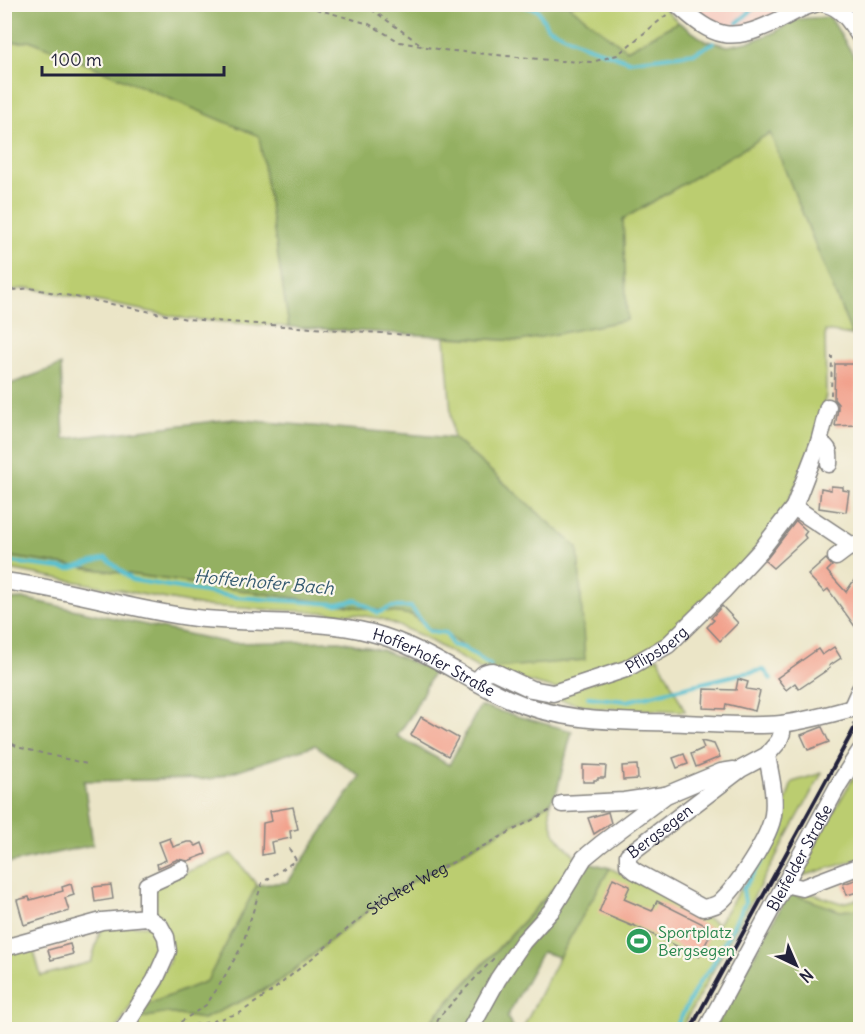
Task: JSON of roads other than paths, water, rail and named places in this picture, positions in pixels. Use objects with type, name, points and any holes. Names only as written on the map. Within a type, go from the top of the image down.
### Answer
[{"type":"street","points":[[677,5],[693,20],[709,30],[730,35],[752,33],[793,12],[825,5],[848,19],[861,38]]},
{"type":"street","name":"Pflipsberg","points":[[477,682],[482,674],[493,671],[531,689],[553,693],[593,681],[648,658],[668,645],[761,550],[794,507],[819,442],[828,407]]},
{"type":"street","points":[[819,442],[827,446],[830,451],[829,464]]},
{"type":"street","points":[[794,507],[856,548]]},
{"type":"street","points":[[836,557],[856,548]]},
{"type":"street","name":"Hofferhofer Straße","points":[[4,581],[46,587],[183,616],[243,622],[315,624],[358,630],[415,648],[526,706],[568,717],[606,721],[782,724],[856,708]]},
{"type":"street","points":[[856,708],[861,689]]},
{"type":"street","points":[[767,755],[780,741],[782,724]]},
{"type":"street","name":"Bleifelder Straße","points":[[706,1029],[839,784],[861,751]]},
{"type":"street","name":"Bergsegen","points":[[767,755],[773,792],[773,816],[766,836],[750,863],[719,904],[703,908],[635,872],[628,865],[628,855],[741,769],[767,755]]},
{"type":"street","name":"Bergsegen","points":[[470,1029],[498,979],[523,942],[552,910],[584,858],[666,795],[721,772],[741,769]]},
{"type":"street","points":[[562,804],[624,801],[666,795]]},
{"type":"street","points":[[784,884],[802,888],[861,866]]},
{"type":"street","points":[[147,917],[147,885],[182,869]]},
{"type":"street","points":[[4,948],[102,921],[147,917],[160,926],[166,937],[168,951],[155,980],[124,1028]]},
{"type":"waterway","points":[[518,4],[538,10],[547,27],[584,45],[629,61],[695,53],[713,43]]},
{"type":"waterway","points":[[737,23],[759,4]]},
{"type":"waterway","name":"Hofferhofer Bach","points":[[4,558],[11,562],[69,569],[106,558],[132,580],[235,597],[337,604],[357,600],[378,613],[391,607],[411,607],[429,631],[446,633],[452,645],[464,648],[491,666]]},
{"type":"waterway","name":"Hofferhofer Bach","points":[[588,697],[627,701],[764,670],[771,679]]},
{"type":"waterway","points":[[674,1030],[700,981],[711,968],[745,903],[743,889],[780,834],[784,821]]},
{"type":"railway","points":[[690,1030],[860,718]]},
{"type":"place","name":"Sportplatz Bergsegen","points":[[639,941]]}]
